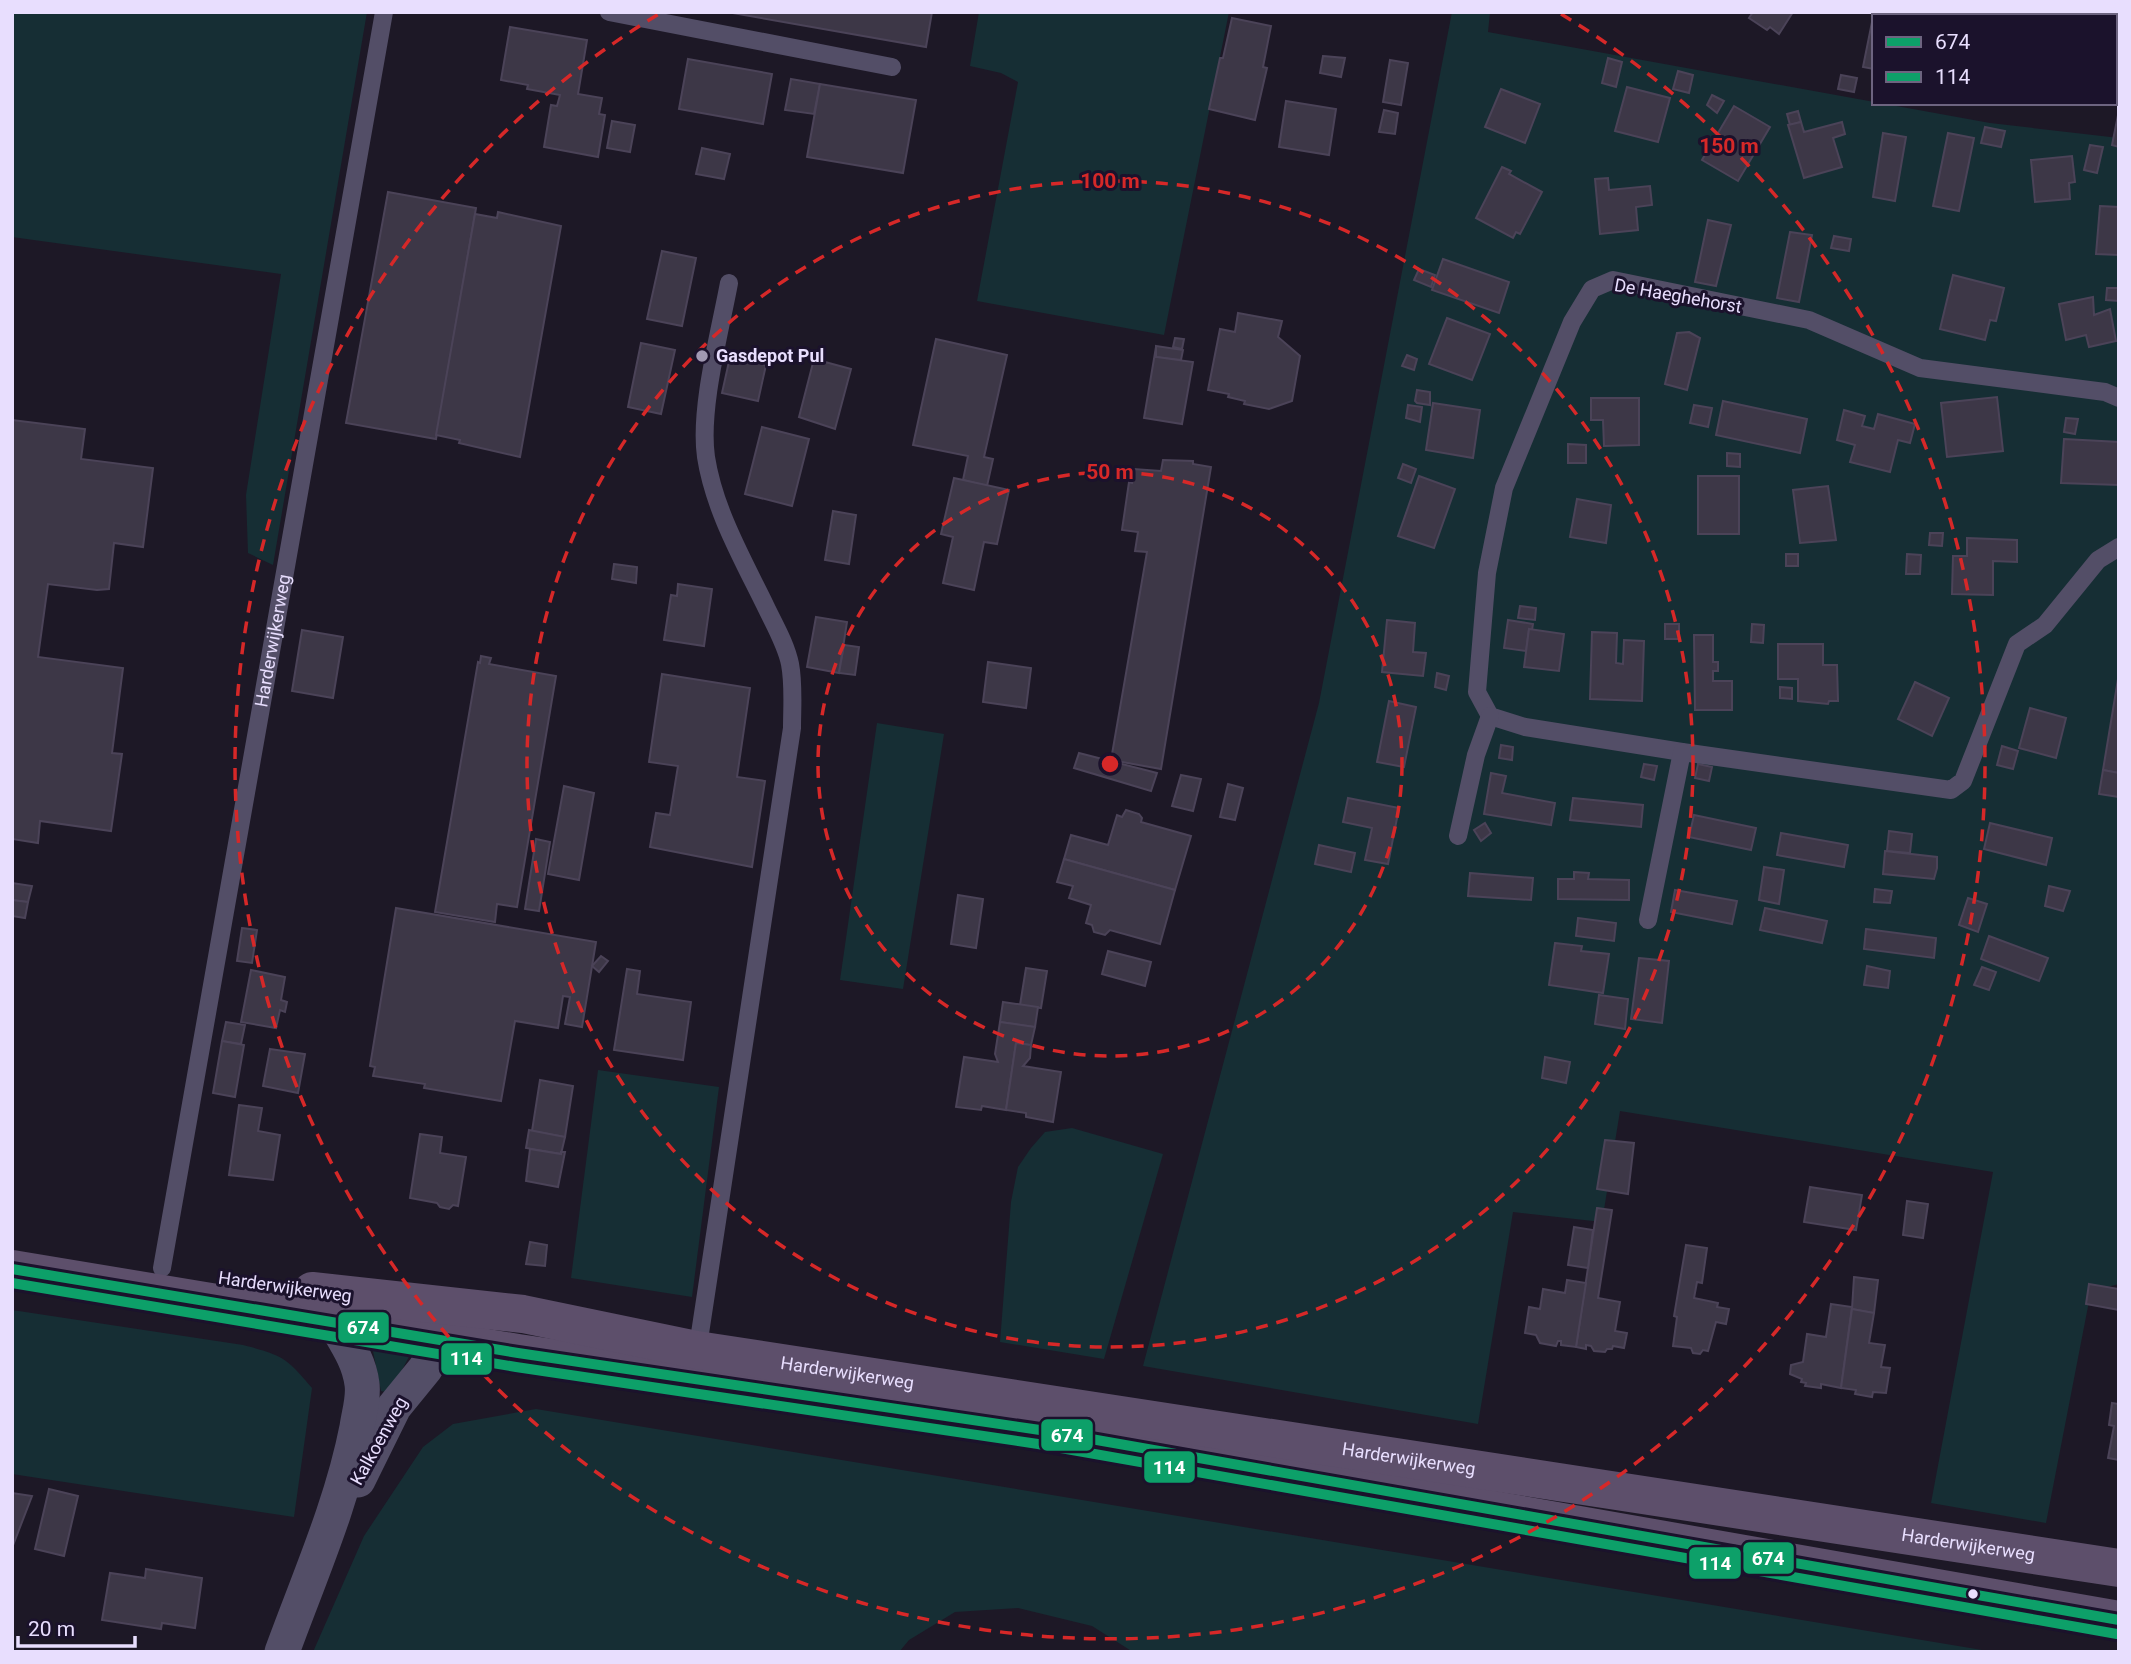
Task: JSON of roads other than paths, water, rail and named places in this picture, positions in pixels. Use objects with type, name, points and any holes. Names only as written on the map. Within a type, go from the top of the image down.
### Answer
[{"type":"main road","name":"Harderwijkerweg","points":[[12,1245],[348,1297],[523,1314],[696,1363],[1053,1432],[2119,1620]]},
{"type":"main road","name":"Harderwijkerweg","points":[[12,1269],[333,1320],[518,1353],[696,1363],[2119,1568]]},
{"type":"street","name":"Kalkoenweg","points":[[282,1652],[321,1547],[352,1448],[362,1400],[362,1384],[354,1357],[333,1320]]},
{"type":"street","name":"Kalkoenweg","points":[[321,1547],[373,1452],[394,1407],[425,1369],[443,1339]]},
{"type":"lane","name":"Harderwijkerweg","points":[[162,1268],[384,12]]},
{"type":"lane","points":[[609,12],[892,67]]},
{"type":"lane","name":"De Haeghehorst","points":[[1490,716],[1478,692],[1487,573],[1504,488],[1572,322],[1592,289],[1613,281],[1809,320],[1920,368],[2105,392],[2119,398]]},
{"type":"lane","points":[[696,1363],[792,728],[790,664],[731,535],[712,484],[706,455],[711,383],[729,283]]},
{"type":"lane","points":[[1458,836],[1476,755],[1490,716],[1525,727],[1951,790],[1963,781],[2017,644],[2045,625],[2098,560],[2119,547]]},
{"type":"lane","points":[[1648,920],[1682,752]]},
{"type":"place","name":"Gasdepot Pul","points":[[702,356]]}]
